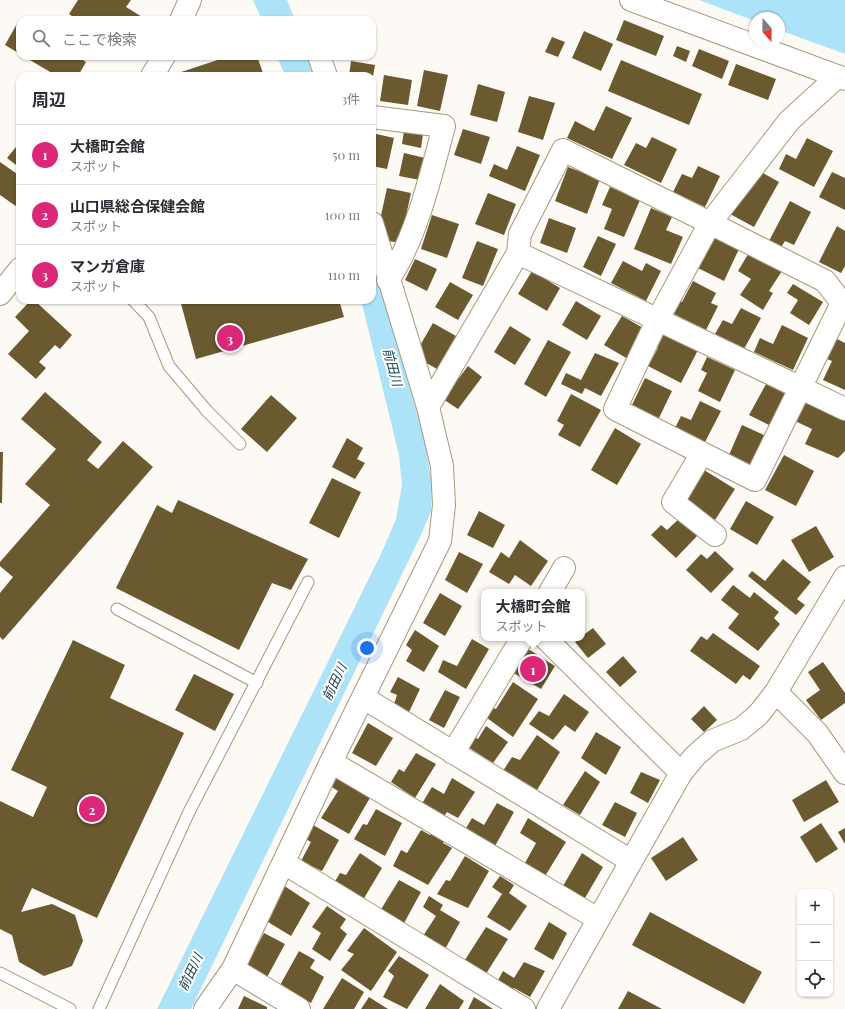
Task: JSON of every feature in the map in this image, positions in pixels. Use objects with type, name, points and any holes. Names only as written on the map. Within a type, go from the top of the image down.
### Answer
[{"type":"street","points":[[183,16],[190,0]]},
{"type":"street","points":[[632,0],[842,78]]},
{"type":"street","points":[[154,72],[162,60]]},
{"type":"street","points":[[320,60],[324,72]]},
{"type":"street","points":[[428,407],[518,253],[520,234],[563,150],[710,223],[825,281],[842,303],[755,480],[615,409],[658,319],[710,223],[789,121],[842,78]]},
{"type":"street","points":[[376,118],[444,126],[429,182],[400,262],[388,280]]},
{"type":"street","points":[[205,1009],[233,969],[331,762],[364,698],[440,541],[444,505],[442,466],[428,407],[376,237]]},
{"type":"street","points":[[518,253],[845,409]]},
{"type":"street","points":[[0,294],[16,274]]},
{"type":"street","points":[[702,453],[673,502],[715,535]]},
{"type":"street","points":[[552,589],[564,568]]},
{"type":"street","points":[[548,1009],[681,773],[694,756],[712,742],[741,729],[758,715],[776,692],[845,577]]},
{"type":"street","points":[[454,753],[520,641]]},
{"type":"street","points":[[548,641],[681,773]]},
{"type":"street","points":[[776,692],[817,733],[845,773]]},
{"type":"street","points":[[364,698],[631,861]]},
{"type":"street","points":[[331,762],[598,919]]},
{"type":"street","points":[[284,862],[524,1009]]},
{"type":"street","points":[[233,969],[299,1009]]},
{"type":"lane","points":[[137,304],[149,317],[169,366],[207,410],[240,444]]},
{"type":"lane","points":[[99,1009],[189,812],[308,582]]},
{"type":"lane","points":[[117,609],[257,683]]},
{"type":"lane","points":[[0,973],[70,1009]]},
{"type":"water","points":[[253,0],[287,0],[293,16],[260,16]]},
{"type":"water","points":[[699,0],[845,0],[845,54],[785,32],[785,12],[749,12],[749,19]]},
{"type":"water","points":[[279,60],[309,60],[314,72],[283,72]]},
{"type":"water","name":"前田川","points":[[376,265],[425,442],[432,485],[431,511],[421,535],[191,1009],[157,1009],[381,554],[396,519],[402,485],[399,455],[362,304],[376,304]]},
{"type":"building","points":[[78,0],[131,0],[126,7],[141,16],[72,16],[69,14]]},
{"type":"building","points":[[624,20],[664,36],[656,56],[616,40]]},
{"type":"building","points":[[16,26],[16,52],[5,45]]},
{"type":"building","points":[[584,31],[613,44],[601,71],[572,58]]},
{"type":"building","points":[[552,37],[565,42],[558,57],[545,52]]},
{"type":"building","points":[[677,46],[690,51],[686,62],[673,56]]},
{"type":"building","points":[[699,49],[729,61],[722,79],[692,66]]},
{"type":"building","points":[[30,60],[83,60],[86,62],[80,72],[50,72]]},
{"type":"building","points":[[218,60],[258,60],[263,72],[181,72]]},
{"type":"building","points":[[621,60],[702,94],[689,125],[608,91]]},
{"type":"building","points":[[351,61],[375,65],[374,72],[350,72]]},
{"type":"building","points":[[736,64],[776,79],[768,100],[728,85]]},
{"type":"building","points":[[424,70],[448,75],[440,111],[417,106]]},
{"type":"building","points":[[384,75],[412,80],[408,105],[380,101]]},
{"type":"building","points":[[478,84],[505,92],[497,122],[470,115]]},
{"type":"building","points":[[529,96],[555,103],[543,140],[518,132]]},
{"type":"building","points":[[606,106],[632,118],[612,159],[567,138],[575,121],[594,131]]},
{"type":"building","points":[[463,129],[490,137],[481,164],[454,155]]},
{"type":"building","points":[[404,131],[423,134],[421,148],[402,144]]},
{"type":"building","points":[[376,134],[394,138],[387,169],[376,167]]},
{"type":"building","points":[[652,137],[677,149],[661,183],[624,165],[636,143],[646,148]]},
{"type":"building","points":[[807,138],[833,151],[814,187],[779,169],[786,154],[796,159]]},
{"type":"building","points":[[517,146],[540,155],[525,191],[489,176],[494,164],[507,170]]},
{"type":"building","points":[[16,147],[16,165],[7,158]]},
{"type":"building","points":[[404,153],[425,158],[420,180],[399,176]]},
{"type":"building","points":[[0,162],[16,173],[16,206],[0,195]]},
{"type":"building","points":[[698,166],[720,176],[705,207],[673,192],[682,174],[692,178]]},
{"type":"building","points":[[568,167],[600,179],[587,214],[555,201]]},
{"type":"building","points":[[761,172],[779,182],[754,227],[730,214]]},
{"type":"building","points":[[832,172],[845,178],[845,210],[819,197]]},
{"type":"building","points":[[610,187],[640,200],[624,237],[604,229],[612,209],[602,205]]},
{"type":"building","points":[[387,188],[411,193],[400,243],[383,240],[378,229]]},
{"type":"building","points":[[488,193],[516,204],[504,235],[475,224]]},
{"type":"building","points":[[790,201],[811,212],[794,245],[785,241],[780,249],[768,243]]},
{"type":"building","points":[[651,208],[672,217],[666,230],[683,237],[671,264],[634,249]]},
{"type":"building","points":[[432,215],[459,224],[447,258],[421,249]]},
{"type":"building","points":[[549,218],[576,228],[567,253],[540,243]]},
{"type":"building","points":[[837,226],[845,231],[845,266],[841,273],[819,262]]},
{"type":"building","points":[[710,234],[739,249],[724,281],[694,266]]},
{"type":"building","points":[[598,236],[616,244],[601,276],[583,267]]},
{"type":"building","points":[[477,241],[498,249],[483,286],[462,278]]},
{"type":"building","points":[[750,251],[782,271],[769,291],[773,293],[763,310],[740,295],[751,279],[738,271]]},
{"type":"building","points":[[415,259],[437,269],[427,291],[405,280]]},
{"type":"building","points":[[623,261],[642,271],[646,263],[661,271],[646,301],[611,283]]},
{"type":"building","points":[[532,271],[560,288],[547,311],[518,294]]},
{"type":"building","points":[[693,281],[716,293],[711,303],[718,306],[706,330],[670,312],[677,300],[682,302]]},
{"type":"building","points":[[450,282],[473,295],[458,320],[435,307]]},
{"type":"building","points":[[793,284],[823,302],[809,325],[790,313],[798,300],[787,293]]},
{"type":"building","points":[[576,301],[601,316],[587,340],[562,325]]},
{"type":"building","points":[[27,304],[38,304],[72,335],[60,349],[55,345],[39,362],[46,368],[36,379],[8,354],[29,331],[15,317]]},
{"type":"building","points":[[181,304],[340,304],[344,317],[196,359]]},
{"type":"building","points":[[741,308],[761,318],[744,349],[715,334],[723,320],[732,324]]},
{"type":"building","points":[[622,316],[645,329],[628,359],[604,345]]},
{"type":"building","points":[[433,323],[456,336],[437,369],[414,356]]},
{"type":"building","points":[[782,325],[808,338],[793,370],[754,352],[760,338],[773,344]]},
{"type":"building","points":[[510,326],[531,339],[515,365],[494,352]]},
{"type":"building","points":[[660,331],[698,350],[681,383],[648,366],[658,348],[652,345]]},
{"type":"building","points":[[837,339],[845,343],[845,390],[823,380],[832,361],[827,359]]},
{"type":"building","points":[[548,340],[571,352],[546,397],[524,384]]},
{"type":"building","points":[[595,353],[619,363],[601,396],[585,388],[582,394],[561,384],[566,373],[581,380]]},
{"type":"building","points":[[707,357],[735,370],[720,402],[698,391],[707,373],[701,370]]},
{"type":"building","points":[[468,366],[482,377],[458,409],[443,399]]},
{"type":"building","points":[[645,378],[672,391],[658,420],[631,407]]},
{"type":"building","points":[[766,384],[788,395],[771,426],[749,415]]},
{"type":"building","points":[[45,392],[102,442],[87,460],[98,469],[123,441],[153,467],[3,640],[0,637],[0,593],[13,577],[0,566],[0,562],[50,505],[25,484],[56,449],[21,419]]},
{"type":"building","points":[[571,394],[601,410],[580,447],[558,435],[564,425],[557,421]]},
{"type":"building","points":[[271,395],[297,418],[267,452],[241,429]]},
{"type":"building","points":[[700,401],[721,411],[704,444],[674,430],[681,416],[691,420]]},
{"type":"building","points":[[807,401],[845,419],[845,451],[838,458],[805,444],[812,429],[795,421]]},
{"type":"building","points":[[742,425],[764,435],[751,465],[729,455]]},
{"type":"building","points":[[615,428],[641,444],[617,485],[591,470]]},
{"type":"building","points":[[347,438],[363,448],[357,459],[365,463],[355,479],[332,467]]},
{"type":"building","points":[[0,452],[3,452],[2,503],[0,503]]},
{"type":"building","points":[[784,455],[814,471],[796,506],[765,490]]},
{"type":"building","points":[[704,470],[735,489],[715,520],[684,500]]},
{"type":"building","points":[[332,478],[361,492],[339,538],[309,523]]},
{"type":"building","points":[[178,500],[308,559],[291,590],[272,583],[239,650],[116,588],[157,505],[172,513]]},
{"type":"building","points":[[746,501],[774,517],[757,545],[730,529]]},
{"type":"building","points":[[479,511],[505,525],[493,548],[467,535]]},
{"type":"building","points":[[680,518],[698,535],[676,558],[651,535],[661,525],[667,530]]},
{"type":"building","points":[[816,526],[834,557],[809,572],[791,540]]},
{"type":"building","points":[[520,540],[548,561],[531,586],[515,575],[509,584],[489,572],[501,552],[509,558]]},
{"type":"building","points":[[715,551],[734,569],[711,593],[686,570],[701,554],[707,559]]},
{"type":"building","points":[[459,552],[483,564],[467,593],[445,580]]},
{"type":"building","points":[[783,559],[811,582],[797,599],[805,605],[796,615],[748,576],[752,571],[765,581]]},
{"type":"building","points":[[733,585],[750,598],[754,592],[779,612],[774,618],[780,624],[758,651],[728,628],[739,614],[721,600]]},
{"type":"building","points":[[440,593],[462,606],[445,636],[423,623]]},
{"type":"building","points":[[593,628],[606,644],[588,658],[575,642],[585,641],[585,634]]},
{"type":"building","points":[[415,630],[439,646],[424,672],[406,661],[412,650],[406,645]]},
{"type":"building","points":[[713,633],[760,666],[750,680],[743,675],[736,684],[690,651],[701,636],[707,640]]},
{"type":"building","points":[[472,639],[489,649],[466,689],[438,672],[443,660],[457,666]]},
{"type":"building","points":[[73,640],[125,665],[110,698],[184,733],[97,918],[32,888],[21,912],[52,904],[75,915],[83,941],[72,966],[44,976],[19,962],[12,935],[0,929],[0,801],[33,817],[47,787],[11,770]]},
{"type":"building","points":[[525,647],[555,666],[541,689],[510,671]]},
{"type":"building","points":[[623,656],[637,672],[620,687],[606,672]]},
{"type":"building","points":[[823,662],[845,693],[845,703],[821,720],[806,700],[820,690],[808,672]]},
{"type":"building","points":[[194,674],[234,694],[215,731],[175,710]]},
{"type":"building","points":[[398,677],[420,689],[409,712],[394,704],[397,695],[390,692]]},
{"type":"building","points":[[513,682],[538,699],[513,737],[483,715],[489,706],[496,709]]},
{"type":"building","points":[[445,690],[460,697],[444,728],[429,720]]},
{"type":"building","points":[[564,694],[589,712],[575,732],[565,725],[553,740],[529,724],[539,711],[549,716]]},
{"type":"building","points":[[704,706],[717,720],[704,732],[691,719]]},
{"type":"building","points":[[368,723],[393,738],[376,766],[352,753]]},
{"type":"building","points":[[486,726],[508,742],[493,763],[465,745],[472,735],[478,739]]},
{"type":"building","points":[[596,732],[621,747],[606,775],[581,758]]},
{"type":"building","points":[[537,735],[560,752],[537,790],[503,771],[512,757],[520,760]]},
{"type":"building","points":[[416,753],[436,764],[415,798],[391,782],[399,769],[404,772]]},
{"type":"building","points":[[333,769],[356,781],[352,787],[371,796],[349,834],[321,818],[338,791],[327,784]]},
{"type":"building","points":[[585,771],[600,782],[580,815],[563,805]]},
{"type":"building","points":[[641,772],[660,780],[648,803],[630,793]]},
{"type":"building","points":[[452,778],[475,792],[458,818],[447,812],[443,818],[421,805],[432,787],[444,794]]},
{"type":"building","points":[[826,780],[839,802],[804,822],[792,800]]},
{"type":"building","points":[[615,802],[637,813],[625,837],[602,825]]},
{"type":"building","points":[[497,803],[514,812],[495,846],[465,830],[472,818],[484,825]]},
{"type":"building","points":[[376,809],[402,823],[385,856],[354,839],[363,824],[367,825]]},
{"type":"building","points":[[528,818],[566,842],[542,881],[531,867],[525,863],[536,843],[520,833]]},
{"type":"building","points":[[308,822],[339,840],[322,871],[301,861],[311,842],[300,836]]},
{"type":"building","points":[[821,823],[838,849],[816,863],[800,837]]},
{"type":"building","points":[[845,828],[845,844],[838,832]]},
{"type":"building","points":[[421,830],[430,835],[434,831],[445,838],[443,843],[452,848],[428,885],[393,866],[401,850],[407,853]]},
{"type":"building","points":[[683,837],[698,860],[666,881],[651,858]]},
{"type":"building","points":[[360,853],[382,868],[363,900],[334,883],[340,873],[346,875]]},
{"type":"building","points":[[582,853],[603,867],[585,898],[563,886]]},
{"type":"building","points":[[465,856],[489,871],[468,908],[437,894],[446,880],[450,881]]},
{"type":"building","points":[[500,876],[514,885],[509,893],[527,906],[510,931],[487,917],[502,894],[492,887]]},
{"type":"building","points":[[399,880],[421,892],[403,925],[380,911]]},
{"type":"building","points":[[283,885],[310,903],[291,936],[263,919]]},
{"type":"building","points":[[429,896],[443,905],[440,910],[460,922],[444,951],[423,936],[436,916],[423,907]]},
{"type":"building","points":[[327,906],[346,919],[340,928],[347,934],[330,961],[312,949],[321,933],[312,927]]},
{"type":"building","points":[[650,912],[762,972],[744,1004],[632,945]]},
{"type":"building","points":[[549,922],[567,933],[553,960],[534,949]]},
{"type":"building","points":[[486,927],[508,939],[484,977],[463,963]]},
{"type":"building","points":[[364,928],[397,952],[371,991],[341,970],[354,954],[347,951]]},
{"type":"building","points":[[264,933],[285,944],[265,981],[239,966],[252,940],[258,944]]},
{"type":"building","points":[[299,951],[315,960],[310,968],[324,977],[311,1003],[279,987]]},
{"type":"building","points":[[399,956],[429,975],[407,1009],[383,997],[394,976],[388,971]]},
{"type":"building","points":[[524,962],[545,971],[530,997],[514,988],[510,993],[496,984],[503,971],[514,978]]},
{"type":"building","points":[[342,978],[364,992],[354,1009],[323,1009]]},
{"type":"building","points":[[440,984],[464,1001],[459,1009],[425,1009]]},
{"type":"building","points":[[628,991],[662,1009],[618,1009]]},
{"type":"building","points":[[244,996],[267,1007],[267,1009],[238,1009]]},
{"type":"building","points":[[369,997],[388,1009],[361,1009]]},
{"type":"building","points":[[474,997],[493,1009],[468,1009]]},
{"type":"place","name":"マンガ倉庫","points":[[230,338]]},
{"type":"place","name":"大橋町会館","points":[[533,669]]},
{"type":"place","name":"山口県総合保健会館","points":[[92,809]]}]
